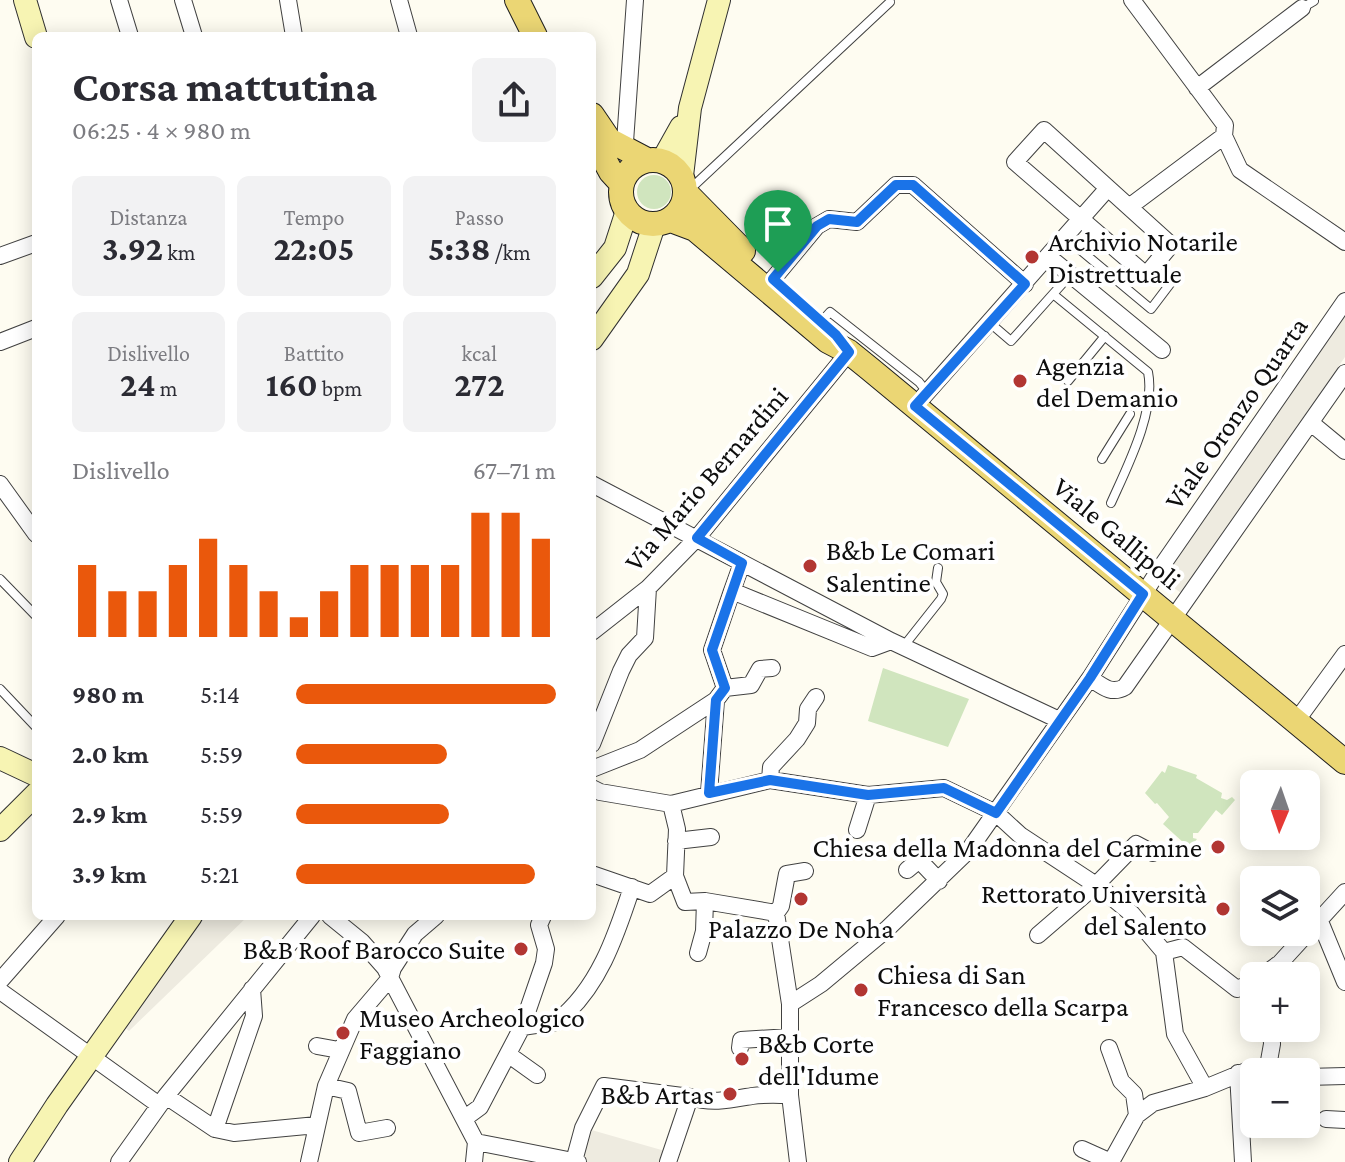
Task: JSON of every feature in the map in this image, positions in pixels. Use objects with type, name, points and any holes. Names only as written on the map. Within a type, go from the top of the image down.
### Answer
[{"type":"main road","points":[[517,0],[533,32]]},
{"type":"main road","points":[[528,0],[544,32]]},
{"type":"main road","points":[[596,121],[609,140],[622,149],[673,166],[684,184],[682,208],[662,222],[644,223],[627,211],[621,198],[622,184],[627,173],[636,165],[654,160]]},
{"type":"main road","points":[[596,144],[611,172],[622,184]]},
{"type":"main road","name":"Viale Gallipoli","points":[[684,184],[735,244],[836,335],[849,352]]},
{"type":"main road","name":"Viale Gallipoli","points":[[662,222],[695,229],[828,341],[921,399],[1143,594],[1345,762]]},
{"type":"street","points":[[25,0],[35,32]]},
{"type":"street","points":[[119,0],[129,32]]},
{"type":"street","points":[[183,0],[193,32]]},
{"type":"street","points":[[288,0],[293,32]]},
{"type":"street","points":[[399,0],[408,32]]},
{"type":"street","points":[[622,149],[635,0]]},
{"type":"street","points":[[654,160],[670,150],[690,108],[719,0]]},
{"type":"street","points":[[1132,0],[1225,125],[1224,136],[1240,170],[1345,242]]},
{"type":"street","points":[[1197,88],[1309,2]]},
{"type":"street","points":[[684,184],[690,108]]},
{"type":"street","points":[[1044,130],[1129,207],[1171,245],[1146,275],[1015,162],[1044,130]]},
{"type":"street","points":[[1129,207],[1224,136]]},
{"type":"street","points":[[773,279],[817,226],[829,219],[857,222],[896,185],[913,185],[1025,284]]},
{"type":"street","points":[[921,399],[1108,188]]},
{"type":"street","points":[[596,272],[615,248],[627,211]]},
{"type":"street","points":[[596,333],[638,274],[662,222]]},
{"type":"street","points":[[0,256],[32,244]]},
{"type":"street","points":[[1049,257],[1162,350]]},
{"type":"street","name":"Viale Oronzo Quarta","points":[[1059,720],[1345,301]]},
{"type":"street","points":[[0,342],[32,330]]},
{"type":"street","name":"Via Mario Bernardini","points":[[596,629],[648,588],[697,538],[849,352]]},
{"type":"street","points":[[1090,678],[1109,690],[1117,691],[1125,687],[1345,373]]},
{"type":"street","points":[[1311,423],[1345,451]]},
{"type":"street","points":[[0,484],[32,528]]},
{"type":"street","points":[[596,486],[897,644],[1059,720],[969,850],[876,938],[821,984],[790,1004]]},
{"type":"street","points":[[709,793],[720,694],[712,650],[742,563]]},
{"type":"street","points":[[596,735],[629,655],[645,638],[648,588]]},
{"type":"street","points":[[732,591],[872,648],[897,644]]},
{"type":"street","points":[[1297,720],[1345,654]]},
{"type":"street","points":[[599,766],[640,750],[720,694],[751,685],[760,669],[772,668]]},
{"type":"street","points":[[770,780],[771,767],[797,739],[807,723],[808,709],[816,697]]},
{"type":"street","points":[[0,758],[32,773]]},
{"type":"street","points":[[596,790],[671,804],[770,780],[868,795],[944,788],[996,813],[1020,835],[1096,885],[1132,914],[1164,952],[1175,1034],[1202,1081]]},
{"type":"street","points":[[857,830],[868,795]]},
{"type":"street","points":[[0,830],[32,798]]},
{"type":"street","points":[[671,804],[677,829],[675,876],[685,902],[705,901],[776,913]]},
{"type":"street","points":[[676,841],[711,837]]},
{"type":"street","points":[[1038,935],[1096,885],[1136,844],[1153,853]]},
{"type":"street","points":[[915,859],[939,881]]},
{"type":"street","points":[[798,1162],[790,1095],[790,1004],[776,913],[781,906],[787,874],[805,871]]},
{"type":"street","points":[[596,875],[650,894],[675,876]]},
{"type":"street","points":[[522,1027],[556,1022],[597,976],[620,925],[632,887]]},
{"type":"street","points":[[1320,918],[1344,895]]},
{"type":"street","points":[[698,953],[704,931],[705,901]]},
{"type":"street","points":[[0,981],[53,920]]},
{"type":"street","points":[[29,1154],[91,1056],[188,920]]},
{"type":"street","points":[[119,1162],[163,1100],[309,920]]},
{"type":"street","points":[[335,920],[362,942],[390,978],[476,1142],[474,1162]]},
{"type":"street","points":[[309,1162],[326,1086],[339,1050],[355,1019],[390,978],[415,934],[431,920]]},
{"type":"street","points":[[465,1118],[480,1107],[522,1027],[546,949],[537,920]]},
{"type":"street","points":[[1320,921],[1345,982]]},
{"type":"street","points":[[1281,962],[1295,946]]},
{"type":"street","points":[[1164,952],[1183,947],[1237,989],[1240,988]]},
{"type":"street","points":[[215,1129],[254,1016],[252,989]]},
{"type":"street","points":[[0,991],[91,1056],[215,1129],[258,1133],[317,1125]]},
{"type":"street","points":[[740,1048],[741,1040],[790,1037]]},
{"type":"street","points":[[317,1046],[339,1050]]},
{"type":"street","points":[[1109,1048],[1121,1081],[1134,1094],[1137,1115]]},
{"type":"street","points":[[509,1055],[537,1075]]},
{"type":"street","points":[[1082,1149],[1111,1162],[1137,1115],[1153,1103],[1202,1081],[1240,1074]]},
{"type":"street","points":[[1320,1077],[1345,1076]]},
{"type":"street","points":[[326,1086],[348,1091],[359,1133],[387,1128]]},
{"type":"street","points":[[476,1142],[576,1161],[583,1128],[604,1086],[704,1101],[729,1102],[754,1096],[790,1095]]},
{"type":"street","points":[[669,1158],[690,1097]]},
{"type":"street","points":[[1326,1119],[1345,1120]]},
{"type":"street","points":[[1242,1138],[1243,1162]]},
{"type":"lane","points":[[684,184],[890,2]]},
{"type":"lane","points":[[1066,238],[1151,309],[1173,280]]},
{"type":"lane","points":[[990,323],[1011,341],[1071,274]]},
{"type":"lane","points":[[1053,294],[1148,372],[1152,389],[1131,460],[1111,503]]},
{"type":"lane","points":[[821,322],[830,312],[919,382],[921,399]]},
{"type":"lane","points":[[1068,381],[1105,336]]},
{"type":"lane","points":[[1102,459],[1130,414]]},
{"type":"lane","points":[[897,644],[941,599],[943,594],[936,582],[938,568]]},
{"type":"lane","points":[[2,586],[32,612]]},
{"type":"lane","points":[[0,689],[32,723]]},
{"type":"green space","points":[[654,175],[666,180],[671,192],[666,204],[654,209],[642,204],[637,192],[642,180]]},
{"type":"green space","points":[[883,668],[969,699],[948,747],[868,721]]},
{"type":"green space","points":[[1168,765],[1197,775],[1196,778],[1222,793],[1221,798],[1227,800],[1232,797],[1235,800],[1222,815],[1216,810],[1198,833],[1193,833],[1193,838],[1197,839],[1185,854],[1180,851],[1185,844],[1163,824],[1169,817],[1145,793],[1162,771],[1165,773]]},
{"type":"shaded area","points":[[1345,314],[1345,357],[1181,593],[1162,579]]},
{"type":"shaded area","points":[[198,920],[244,920],[129,1031],[124,1027]]},
{"type":"shaded area","points":[[581,1127],[665,1151],[674,1162],[567,1162]]},
{"type":"place","name":"Archivio Notarile Distrettuale","points":[[1032,257]]},
{"type":"place","name":"Agenzia del Demanio","points":[[1020,381]]},
{"type":"place","name":"B&b Le Comari Salentine","points":[[810,566]]},
{"type":"place","name":"Chiesa della Madonna del Carmine","points":[[1218,847]]},
{"type":"place","name":"Palazzo De Noha","points":[[801,899]]},
{"type":"place","name":"Rettorato Università del Salento","points":[[1223,909]]},
{"type":"place","name":"B&B Roof Barocco Suite","points":[[521,949]]},
{"type":"place","name":"Chiesa di San Francesco della Scarpa","points":[[861,990]]},
{"type":"place","name":"Museo Archeologico Faggiano","points":[[343,1033]]},
{"type":"place","name":"B&b Corte dell'Idume","points":[[742,1059]]},
{"type":"place","name":"B&b Artas","points":[[730,1094]]},
{"type":"route","points":[[896,185],[913,185],[1025,284],[915,406],[1143,594],[1090,678],[996,813],[944,788],[868,795],[770,780],[709,793],[716,700],[725,688],[712,650],[742,563],[697,538],[849,352],[836,335],[773,279],[778,272],[817,226],[829,219],[857,222],[896,185]]}]
